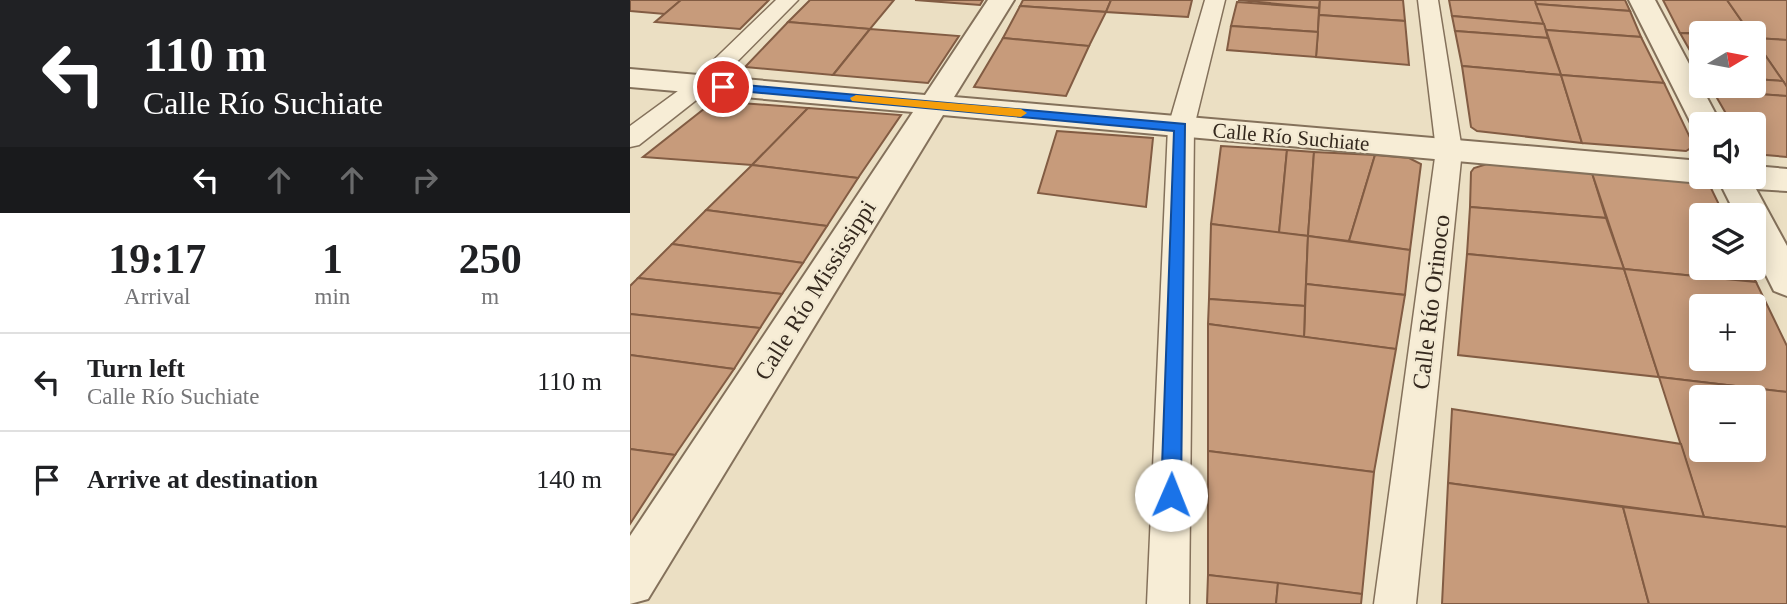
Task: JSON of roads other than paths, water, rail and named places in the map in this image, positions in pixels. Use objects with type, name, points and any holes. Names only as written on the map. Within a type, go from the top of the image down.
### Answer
[{"type":"street","points":[[630,139],[701,85],[788,0]]},
{"type":"street","name":"Calle Río Mississippi","points":[[630,581],[1001,0]]},
{"type":"street","points":[[1168,604],[1181,127],[1216,0]]},
{"type":"street","name":"Calle Río Orinoco","points":[[1395,604],[1449,150],[1428,0]]},
{"type":"street","points":[[1642,0],[1700,112]]},
{"type":"street","name":"Calle Río Suchiate","points":[[630,78],[1689,171]]},
{"type":"street","points":[[1766,178],[1787,180]]},
{"type":"street","points":[[1766,241],[1787,281]]}]
